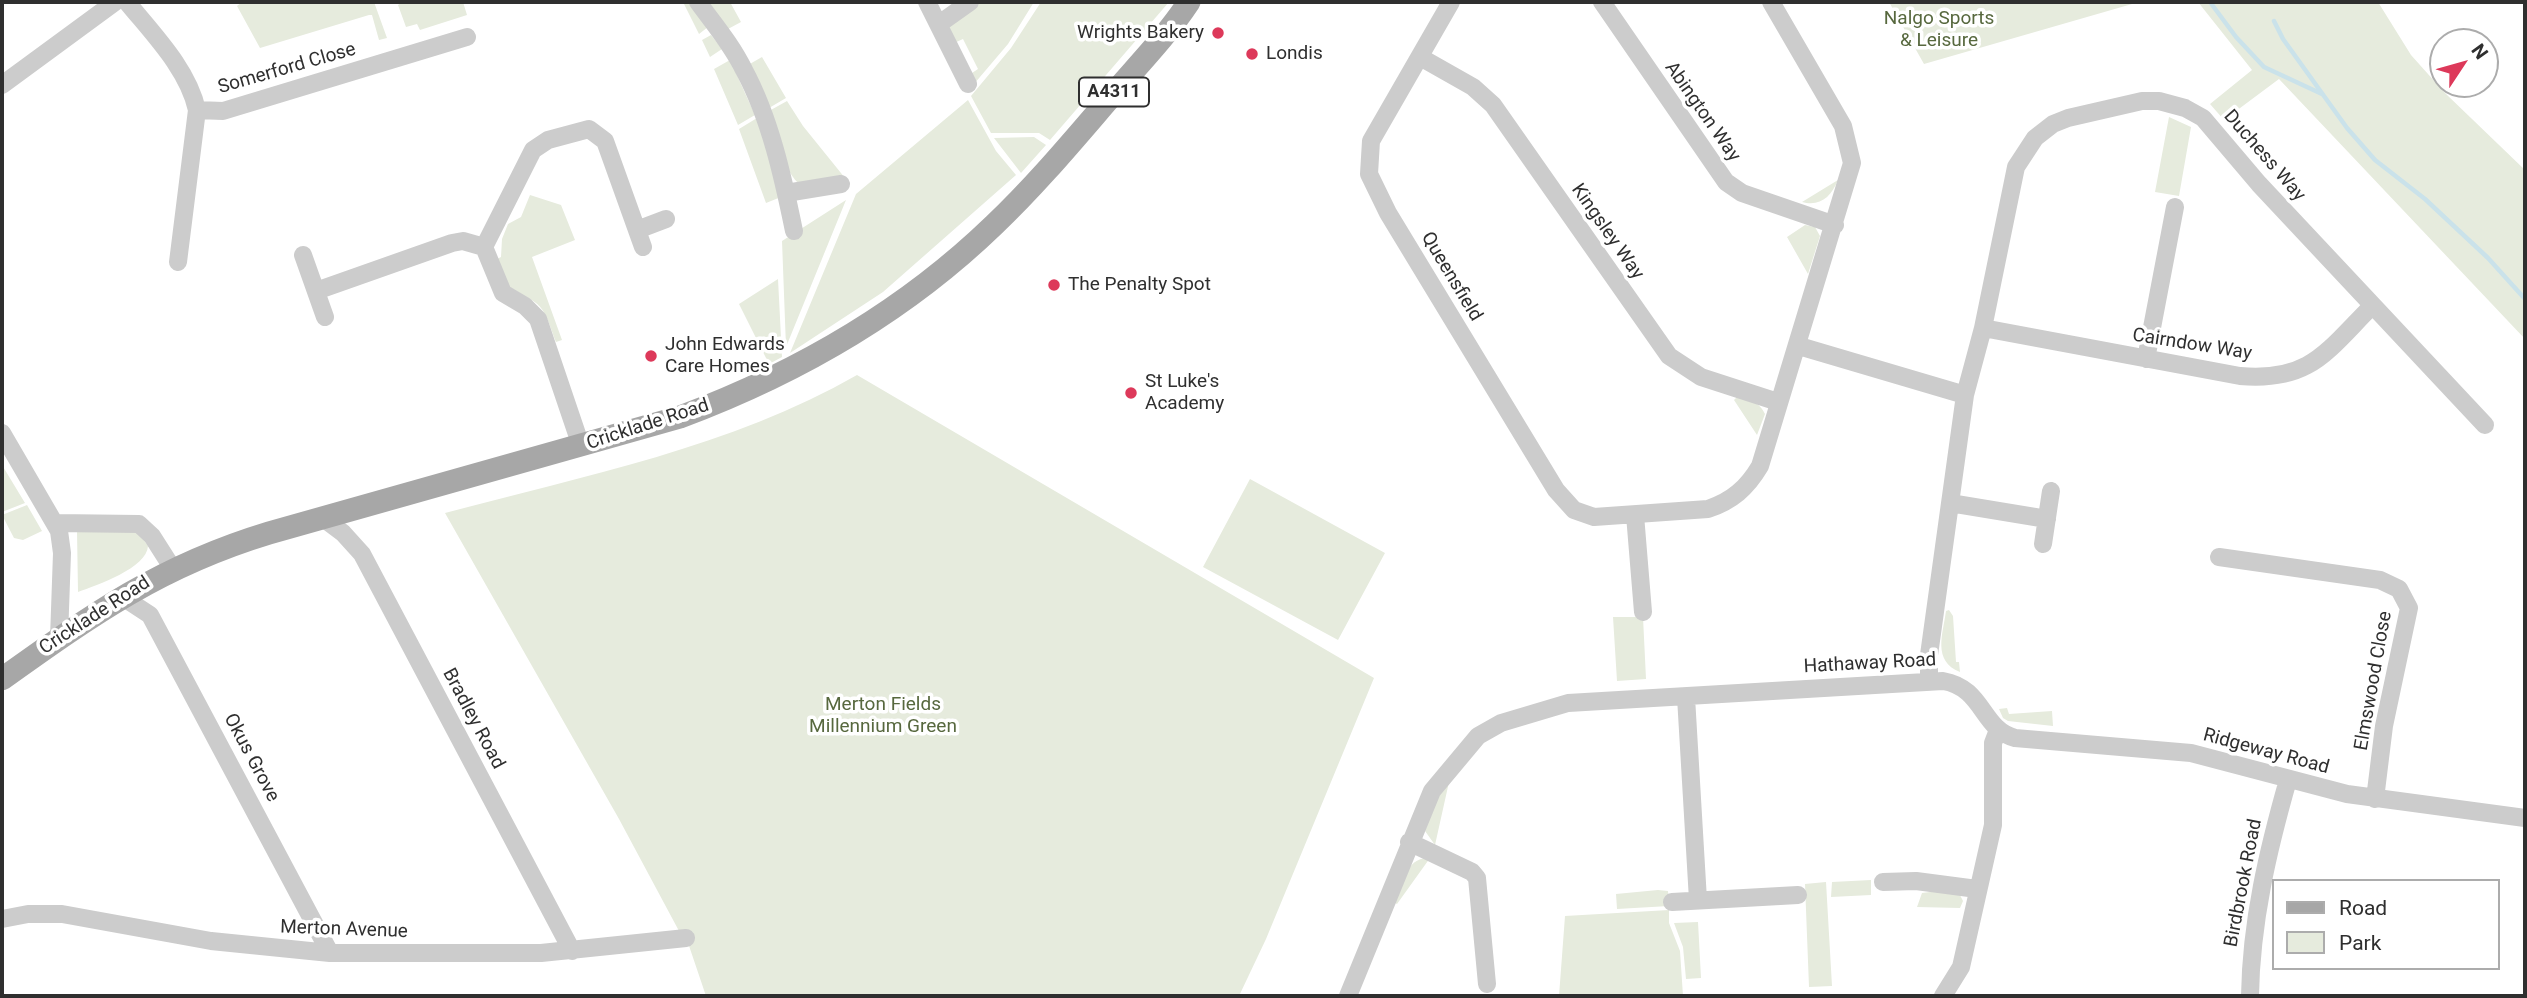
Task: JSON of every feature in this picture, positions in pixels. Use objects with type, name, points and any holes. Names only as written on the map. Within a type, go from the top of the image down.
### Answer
[{"type":"main road","name":"Cricklade Road","points":[[2,678],[121,596],[173,569],[250,538],[680,416],[744,391],[818,355],[917,290],[993,226],[1038,180],[1189,2]]},
{"type":"street","points":[[2,85],[115,2]]},
{"type":"street","name":"Somerford Close","points":[[127,2],[185,79],[193,93],[197,110],[178,262]]},
{"type":"street","points":[[698,2],[735,53],[753,88],[786,193],[794,231]]},
{"type":"street","points":[[927,2],[968,84]]},
{"type":"street","points":[[939,24],[970,2]]},
{"type":"street","name":"Queensfield","points":[[1451,2],[1371,141],[1368,161],[1374,187],[1565,503],[1573,510],[1594,517],[1707,509],[1724,503],[1741,492],[1760,466],[1850,176],[1849,141],[1771,2]]},
{"type":"street","name":"Abington Way","points":[[1602,2],[1726,182],[1742,193],[1835,225]]},
{"type":"street","name":"Somerford Close","points":[[197,110],[223,111],[467,37]]},
{"type":"street","name":"Kingsley Way","points":[[1420,57],[1473,87],[1493,105],[1669,356],[1701,377],[1778,402]]},
{"type":"street","name":"Duchess Way","points":[[1929,680],[1929,655],[1965,395],[1983,328],[2016,167],[2027,147],[2045,130],[2068,118],[2142,101],[2170,103],[2203,118],[2372,306],[2485,425]]},
{"type":"street","points":[[581,446],[538,319],[525,306],[503,293],[484,247],[533,150],[548,140],[583,129],[597,132],[604,141],[640,239],[666,219]]},
{"type":"street","points":[[786,193],[841,184]]},
{"type":"street","points":[[2146,359],[2175,207]]},
{"type":"street","points":[[316,291],[452,243],[463,241],[484,247]]},
{"type":"street","points":[[303,255],[325,317]]},
{"type":"street","name":"Cairndow Way","points":[[1983,328],[2240,376],[2284,376],[2302,370],[2320,356],[2372,306]]},
{"type":"street","points":[[1799,346],[1965,395]]},
{"type":"street","points":[[2,433],[55,523],[62,553],[59,638]]},
{"type":"street","points":[[2043,544],[2051,491]]},
{"type":"street","points":[[1950,503],[2047,519]]},
{"type":"street","points":[[1635,516],[1643,612]]},
{"type":"street","name":"Bradley Road","points":[[323,518],[343,533],[362,554],[572,951]]},
{"type":"street","points":[[55,523],[134,522],[149,531],[173,569]]},
{"type":"street","name":"Elmswood Close","points":[[2219,557],[2380,580],[2391,583],[2404,595],[2409,616],[2390,693],[2375,799]]},
{"type":"street","name":"Okus Grove","points":[[121,596],[150,615],[330,953]]},
{"type":"street","name":"Hathaway Road","points":[[1348,996],[1432,791],[1478,736],[1501,723],[1568,703],[1929,680],[1954,683],[1973,694],[1998,730]]},
{"type":"street","points":[[1686,697],[1699,900]]},
{"type":"street","points":[[1943,996],[1961,967],[1993,825],[1993,743],[1998,730]]},
{"type":"street","name":"Ridgeway Road","points":[[1998,730],[2015,738],[2191,753],[2288,780],[2375,799],[2525,818]]},
{"type":"street","name":"Birdbrook Road","points":[[2250,996],[2250,959],[2266,866],[2288,780]]},
{"type":"street","points":[[1409,842],[1472,872],[1477,878],[1487,985]]},
{"type":"street","points":[[1883,882],[1916,881],[1977,889]]},
{"type":"street","points":[[1672,902],[1798,895]]},
{"type":"street","name":"Merton Avenue","points":[[2,919],[28,914],[62,914],[211,941],[330,953],[572,951],[686,938]]},
{"type":"green space","points":[[242,2],[374,2],[387,38],[379,40],[372,15],[369,15],[260,48],[237,6]]},
{"type":"green space","points":[[402,2],[463,2],[467,15],[420,30],[417,24],[406,27],[398,5]]},
{"type":"green space","points":[[683,2],[691,2],[708,27],[699,34]]},
{"type":"green space","points":[[709,2],[730,2],[741,22],[728,29]]},
{"type":"green space","points":[[979,2],[1034,2],[1008,44],[974,84],[969,75],[978,69],[963,39],[952,44],[946,27]]},
{"type":"green space","points":[[1041,2],[1169,2],[1050,140],[1039,133],[991,133],[971,96],[1011,48]]},
{"type":"green space","name":"Nalgo Sports & Leisure","points":[[1889,2],[2139,2],[1924,64]]},
{"type":"green space","points":[[2198,2],[2378,2],[2411,55],[2429,75],[2429,98],[2450,98],[2525,170],[2525,339],[2279,79],[2224,120],[2210,104],[2252,70]]},
{"type":"green space","points":[[711,35],[722,49],[710,57],[702,40]]},
{"type":"green space","points":[[762,57],[786,98],[769,108],[748,65]]},
{"type":"green space","points":[[730,60],[755,115],[738,125],[714,69]]},
{"type":"green space","points":[[968,100],[996,151],[1016,175],[883,292],[790,353],[856,194]]},
{"type":"green space","points":[[787,101],[803,126],[845,178],[798,183],[792,176],[783,159],[769,111]]},
{"type":"green space","points":[[2169,117],[2191,127],[2179,196],[2155,192]]},
{"type":"green space","points":[[757,118],[781,197],[766,203],[739,129]]},
{"type":"green space","points":[[1034,137],[1046,145],[1021,173],[994,138]]},
{"type":"green space","points":[[1838,180],[1824,199],[1814,203],[1802,202]]},
{"type":"green space","points":[[530,195],[561,205],[575,240],[532,257],[562,340],[556,342],[540,306],[508,286],[497,259],[501,257],[502,239],[508,224],[521,217]]},
{"type":"green space","points":[[846,200],[786,347],[782,241]]},
{"type":"green space","points":[[1805,225],[1815,227],[1820,236],[1808,274],[1787,237]]},
{"type":"green space","points":[[778,279],[782,357],[769,364],[739,304]]},
{"type":"green space","name":"Merton Fields Millennium Green","points":[[857,375],[1374,678],[1266,939],[1239,996],[706,996],[684,931],[679,931],[619,819],[445,513],[603,472],[708,441],[809,400]]},
{"type":"green space","points":[[1737,397],[1757,404],[1763,410],[1765,414],[1757,435],[1734,400]]},
{"type":"green space","points":[[2,465],[25,503],[2,512]]},
{"type":"green space","points":[[1250,479],[1385,553],[1338,640],[1203,567]]},
{"type":"green space","points":[[27,505],[42,531],[23,540],[14,538],[2,515]]},
{"type":"green space","points":[[127,528],[140,534],[148,546],[145,554],[120,575],[78,592],[77,531]]},
{"type":"green space","points":[[1949,610],[1953,616],[1956,662],[1959,662],[1960,672],[1951,667],[1942,654],[1943,629],[1946,611]]},
{"type":"green space","points":[[1613,617],[1643,617],[1646,679],[1617,681]]},
{"type":"green space","points":[[2007,708],[2009,714],[2052,711],[2053,726],[2008,721],[2003,718],[1999,709]]},
{"type":"green space","points":[[1449,782],[1435,845],[1425,831],[1438,796]]},
{"type":"green space","points":[[1430,858],[1397,904],[1395,903],[1410,867],[1415,862]]},
{"type":"green space","points":[[1871,880],[1871,895],[1831,897],[1832,882]]},
{"type":"green space","points":[[1826,882],[1832,986],[1809,987],[1805,884]]},
{"type":"green space","points":[[1668,891],[1669,906],[1617,909],[1616,894]]},
{"type":"green space","points":[[1938,891],[1960,895],[1963,901],[1960,908],[1917,907],[1922,893]]},
{"type":"green space","points":[[1669,910],[1669,923],[1680,951],[1683,996],[1559,996],[1565,916]]},
{"type":"green space","points":[[1698,922],[1701,978],[1686,979],[1683,947],[1674,923]]},
{"type":"waterway","points":[[2210,2],[2236,37],[2264,67],[2322,94]]},
{"type":"waterway","points":[[2274,21],[2283,39],[2347,128],[2375,160],[2425,199],[2488,258],[2525,299]]},
{"type":"place","name":"Wrights Bakery","points":[[1218,33]]},
{"type":"place","name":"Londis","points":[[1252,54]]},
{"type":"place","name":"The Penalty Spot","points":[[1054,285]]},
{"type":"place","name":"John Edwards Care Homes","points":[[651,356]]},
{"type":"place","name":"St Luke's Academy","points":[[1131,393]]}]
